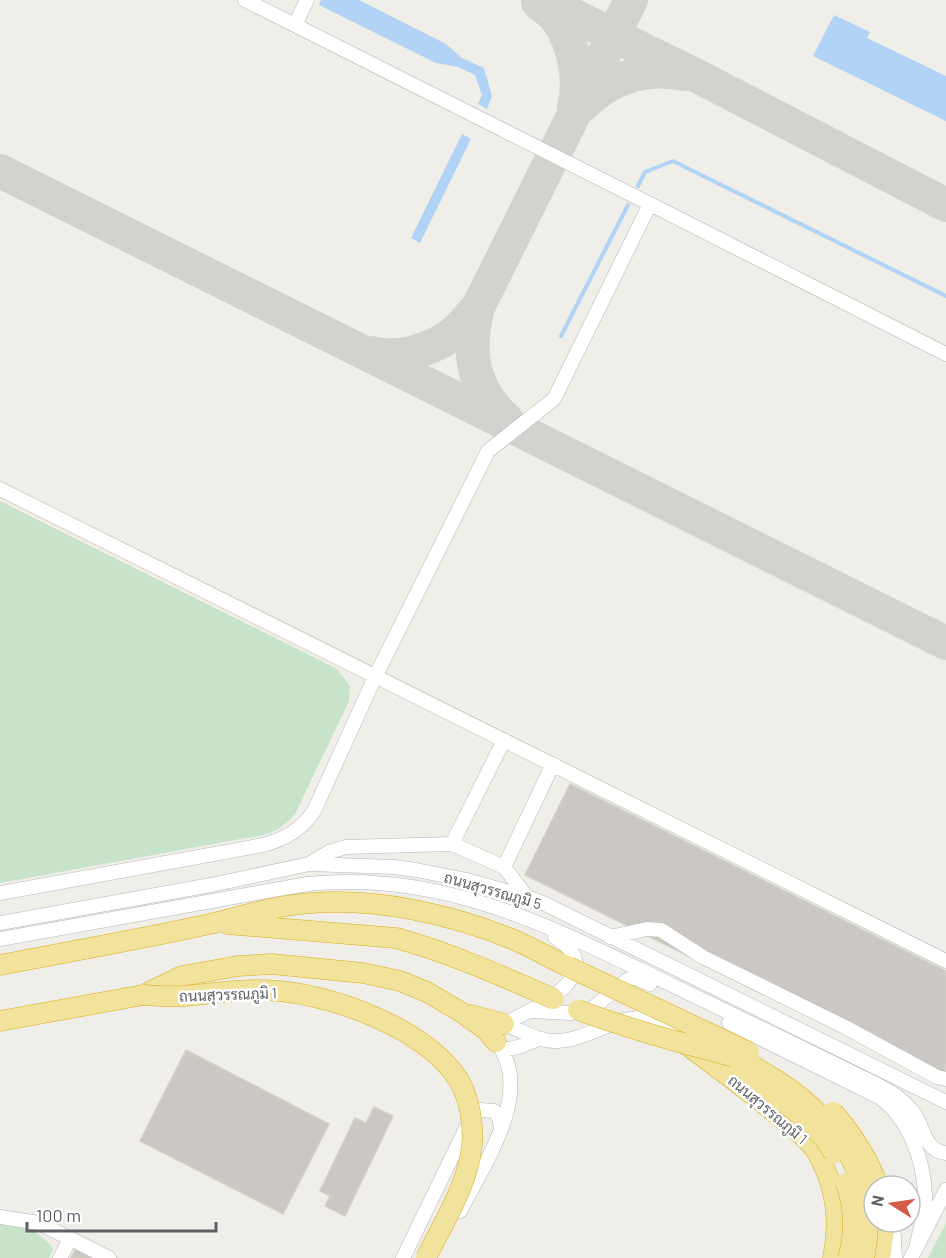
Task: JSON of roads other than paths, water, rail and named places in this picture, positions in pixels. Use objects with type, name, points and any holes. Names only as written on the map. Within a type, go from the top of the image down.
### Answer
[{"type":"highway","name":"ถนนสุวรรณภูมิ 1","points":[[0,965],[215,922],[269,908],[313,903],[350,903],[399,908],[445,918],[512,939],[763,1059],[803,1083],[828,1106],[852,1133],[874,1174]]},
{"type":"highway","name":"ถนนสุวรรณภูมิ 1","points":[[215,922],[396,938],[471,962],[578,1010],[620,1026],[741,1059],[804,1099],[829,1124],[855,1165],[868,1227],[869,1238],[864,1258]]},
{"type":"highway","points":[[143,995],[182,976],[238,966],[272,964],[363,973],[400,981],[427,992],[486,1030],[499,1046]]},
{"type":"highway","name":"ถนนสุวรรณภูมิ 1","points":[[0,1021],[143,995],[181,996],[244,990],[280,991],[326,1000],[371,1016],[407,1034],[437,1055],[459,1081],[470,1110],[472,1144],[467,1170],[426,1258]]},
{"type":"highway","points":[[461,1012],[504,1024]]},
{"type":"highway","name":"ถนนสุวรรณภูมิ 1","points":[[701,1029],[743,1074],[798,1113],[825,1139],[841,1165],[852,1206],[848,1258]]},
{"type":"highway","name":"ถนนสุวรรณภูมิ 1","points":[[687,1045],[741,1085],[815,1149],[829,1177],[835,1202],[838,1233],[834,1258]]},
{"type":"highway","points":[[880,1258],[883,1234]]},
{"type":"street","points":[[245,0],[946,354]]},
{"type":"street","points":[[295,25],[307,0]]},
{"type":"street","points":[[0,893],[263,845],[281,840],[307,822],[375,677],[488,451],[554,399],[650,204]]},
{"type":"street","points":[[0,489],[946,961]]},
{"type":"street","points":[[452,844],[504,740]]},
{"type":"street","points":[[504,867],[553,764]]},
{"type":"street","points":[[309,864],[329,852],[346,847],[452,844],[504,867],[527,897]]},
{"type":"street","name":"ถนนสุวรรณภูมิ 5","points":[[0,923],[211,885],[309,864],[416,870],[467,880],[527,897],[946,1102]]},
{"type":"street","name":"ถนนสุวรรณภูมิ 5","points":[[0,939],[307,884],[332,882],[406,886],[440,891],[520,915],[626,963],[892,1092],[915,1116],[928,1143],[935,1150],[946,1153]]},
{"type":"street","name":"ถนนสุวรรณภูมิ 5","points":[[504,1024],[558,995],[571,981],[576,969],[572,951],[565,943],[520,915]]},
{"type":"street","points":[[610,936],[647,929],[661,930],[703,957],[845,1027],[937,1077],[946,1079]]},
{"type":"street","points":[[531,1011],[570,1013],[589,1011],[627,980],[634,977],[879,1097],[888,1103],[903,1122],[921,1167],[926,1195],[916,1255]]},
{"type":"street","points":[[504,1024],[539,1039],[557,1041],[640,1018],[660,1024],[825,1112],[837,1122],[872,1174]]},
{"type":"street","points":[[437,1258],[508,1113],[511,1071],[499,1046],[519,1047],[539,1039]]},
{"type":"street","points":[[403,1258],[469,1122],[480,1110],[494,1111],[499,1117],[501,1129]]},
{"type":"street","points":[[916,1255],[946,1190]]},
{"type":"street","points":[[916,1255],[946,1208]]},
{"type":"street","points":[[0,1217],[39,1223],[110,1258]]},
{"type":"street","points":[[416,1232],[443,1245]]},
{"type":"street","points":[[894,1234],[895,1258]]},
{"type":"street","points":[[60,1258],[70,1239]]},
{"type":"water","points":[[321,0],[359,0],[446,44],[462,58],[484,68],[492,96],[487,109],[478,104],[482,95],[475,75],[458,67],[436,63],[319,5]]},
{"type":"water","points":[[834,15],[870,32],[867,38],[946,76],[946,121],[813,56]]},
{"type":"water","points":[[462,134],[471,139],[420,243],[411,238]]},
{"type":"waterway","points":[[638,186],[645,172],[673,161],[946,296]]},
{"type":"waterway","points":[[561,336],[628,205]]}]
